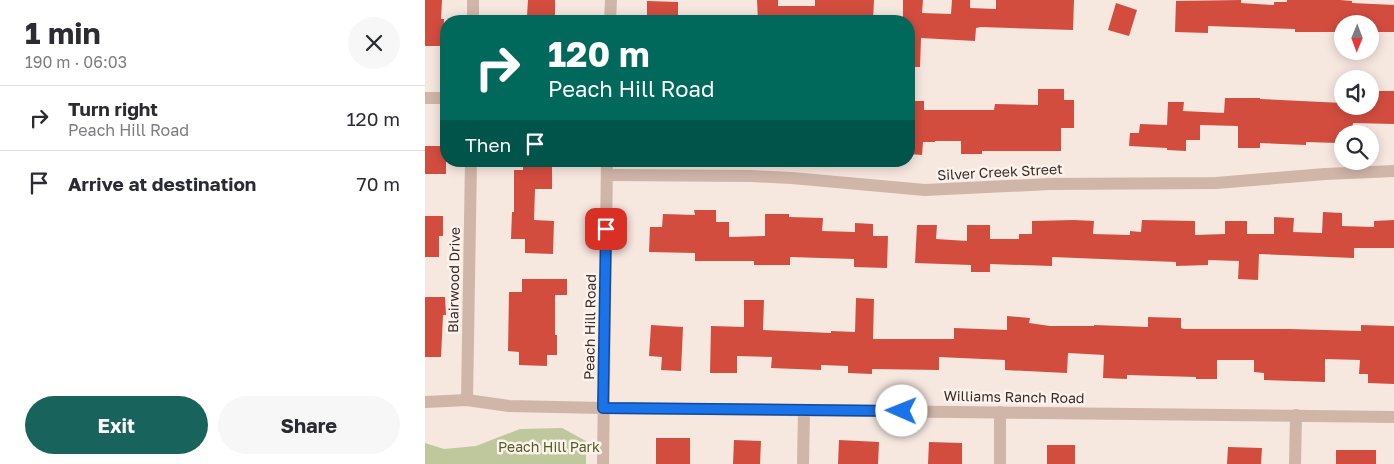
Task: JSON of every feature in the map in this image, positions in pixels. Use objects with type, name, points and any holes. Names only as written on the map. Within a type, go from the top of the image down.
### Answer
[{"type":"street","points":[[473,0],[473,15]]},
{"type":"street","points":[[610,15],[611,0]]},
{"type":"street","points":[[425,98],[440,98]]},
{"type":"street","name":"Blairwood Drive","points":[[467,400],[471,167]]},
{"type":"street","name":"Peach Hill Road","points":[[603,464],[607,167]]},
{"type":"street","name":"Silver Creek Street","points":[[607,175],[792,178],[925,190],[1060,184],[1215,183],[1325,174],[1394,171]]},
{"type":"street","name":"Williams Ranch Road","points":[[425,402],[467,400],[509,406],[603,408],[1394,417]]},
{"type":"street","points":[[803,464],[804,410]]},
{"type":"street","points":[[1000,412],[1000,464]]},
{"type":"street","points":[[1295,464],[1296,415]]},
{"type":"green space","name":"Peach Hill Park","points":[[562,428],[586,441],[586,464],[425,464],[425,443],[444,449],[476,446],[520,429]]},
{"type":"building","points":[[425,0],[442,0],[440,46],[425,46]]},
{"type":"building","points":[[528,0],[555,0],[555,15],[527,15]]},
{"type":"building","points":[[757,0],[778,0],[778,6],[815,6],[815,0],[874,0],[873,15],[758,15]]},
{"type":"building","points":[[903,0],[923,0],[922,13],[951,14],[952,0],[970,0],[970,8],[996,9],[996,0],[1074,0],[1073,30],[981,27],[976,28],[975,41],[921,38],[920,67],[915,67],[915,15],[903,15]]},
{"type":"building","points":[[1241,0],[1241,3],[1274,5],[1274,2],[1287,2],[1287,0],[1340,0],[1352,1],[1352,3],[1394,5],[1394,32],[1379,32],[1379,15],[1334,15],[1334,32],[1295,32],[1295,29],[1208,26],[1208,33],[1175,32],[1176,1]]},
{"type":"building","points":[[647,1],[678,2],[678,15],[647,15]]},
{"type":"building","points":[[1116,3],[1137,10],[1129,36],[1108,30]]},
{"type":"building","points":[[1038,89],[1064,89],[1064,100],[1074,100],[1074,128],[1061,128],[1061,151],[982,151],[982,154],[961,154],[961,141],[935,141],[923,142],[922,155],[915,154],[915,101],[924,101],[924,110],[994,110],[995,104],[1038,105]]},
{"type":"building","points":[[1379,91],[1394,91],[1394,124],[1353,123],[1353,125],[1334,125],[1334,143],[1306,142],[1306,145],[1260,143],[1260,148],[1238,148],[1238,126],[1200,125],[1200,140],[1186,140],[1186,151],[1129,146],[1130,133],[1139,133],[1140,124],[1167,125],[1168,102],[1184,102],[1183,111],[1224,113],[1225,98],[1334,103],[1334,115],[1379,115]]},
{"type":"building","points":[[425,146],[440,146],[440,167],[446,167],[446,174],[425,174]]},
{"type":"building","points":[[523,167],[552,167],[552,189],[535,189],[534,220],[554,221],[553,254],[525,253],[525,239],[511,239],[512,212],[514,212],[514,170],[523,170]]},
{"type":"building","points":[[694,210],[716,210],[716,222],[729,222],[729,237],[765,236],[765,214],[789,214],[789,217],[823,218],[822,231],[855,232],[855,223],[873,224],[873,236],[888,236],[887,268],[854,267],[854,259],[790,257],[790,265],[754,265],[754,261],[695,261],[695,253],[649,252],[650,227],[662,227],[663,214],[695,215]]},
{"type":"building","points":[[1323,212],[1342,213],[1342,226],[1374,227],[1374,221],[1394,220],[1394,248],[1354,248],[1354,258],[1259,254],[1258,280],[1238,279],[1239,261],[1208,260],[1208,265],[1176,266],[1176,262],[1052,257],[1052,266],[990,264],[990,272],[971,272],[971,265],[915,263],[917,225],[937,225],[936,239],[967,241],[967,225],[990,225],[990,239],[1019,239],[1019,234],[1032,234],[1032,221],[1074,220],[1094,221],[1093,234],[1130,235],[1130,231],[1141,232],[1142,220],[1195,221],[1195,235],[1225,234],[1225,221],[1247,221],[1247,234],[1274,234],[1274,217],[1294,218],[1293,232],[1322,233]]},
{"type":"building","points":[[425,216],[443,216],[443,236],[439,236],[439,257],[425,257]]},
{"type":"building","points":[[522,279],[567,279],[567,295],[555,295],[557,355],[547,355],[547,366],[519,365],[519,352],[508,351],[509,292],[522,292]]},
{"type":"building","points":[[425,297],[445,297],[446,315],[443,315],[441,357],[425,357]]},
{"type":"building","points":[[856,298],[874,299],[873,339],[954,339],[954,328],[1007,330],[1007,316],[1030,318],[1029,323],[1050,326],[1148,327],[1148,317],[1181,318],[1181,328],[1184,329],[1361,331],[1361,325],[1394,326],[1394,384],[1368,383],[1368,374],[1359,374],[1360,360],[1325,359],[1325,382],[1264,380],[1264,373],[1254,372],[1254,360],[1217,360],[1217,379],[1127,375],[1127,379],[1103,378],[1104,355],[1068,353],[1067,373],[1005,370],[1005,360],[939,357],[939,370],[872,369],[872,374],[848,373],[848,366],[821,365],[821,370],[771,368],[772,357],[737,356],[737,373],[710,373],[711,326],[744,327],[744,300],[764,300],[763,330],[831,333],[831,331],[855,332]]},
{"type":"building","points":[[651,325],[683,327],[681,371],[661,370],[662,357],[649,356]]},
{"type":"building","points":[[656,438],[690,438],[690,464],[656,464]]},
{"type":"building","points":[[734,440],[761,441],[760,464],[733,464]]},
{"type":"building","points":[[839,440],[879,442],[878,464],[838,464]]},
{"type":"building","points":[[929,442],[962,443],[962,464],[928,464]]},
{"type":"building","points":[[1047,445],[1075,445],[1075,464],[1047,464]]},
{"type":"building","points":[[1228,447],[1262,448],[1261,464],[1227,464]]},
{"type":"building","points":[[1336,450],[1376,450],[1376,464],[1336,464]]},
{"type":"route","points":[[606,229],[603,408],[902,411]]}]
